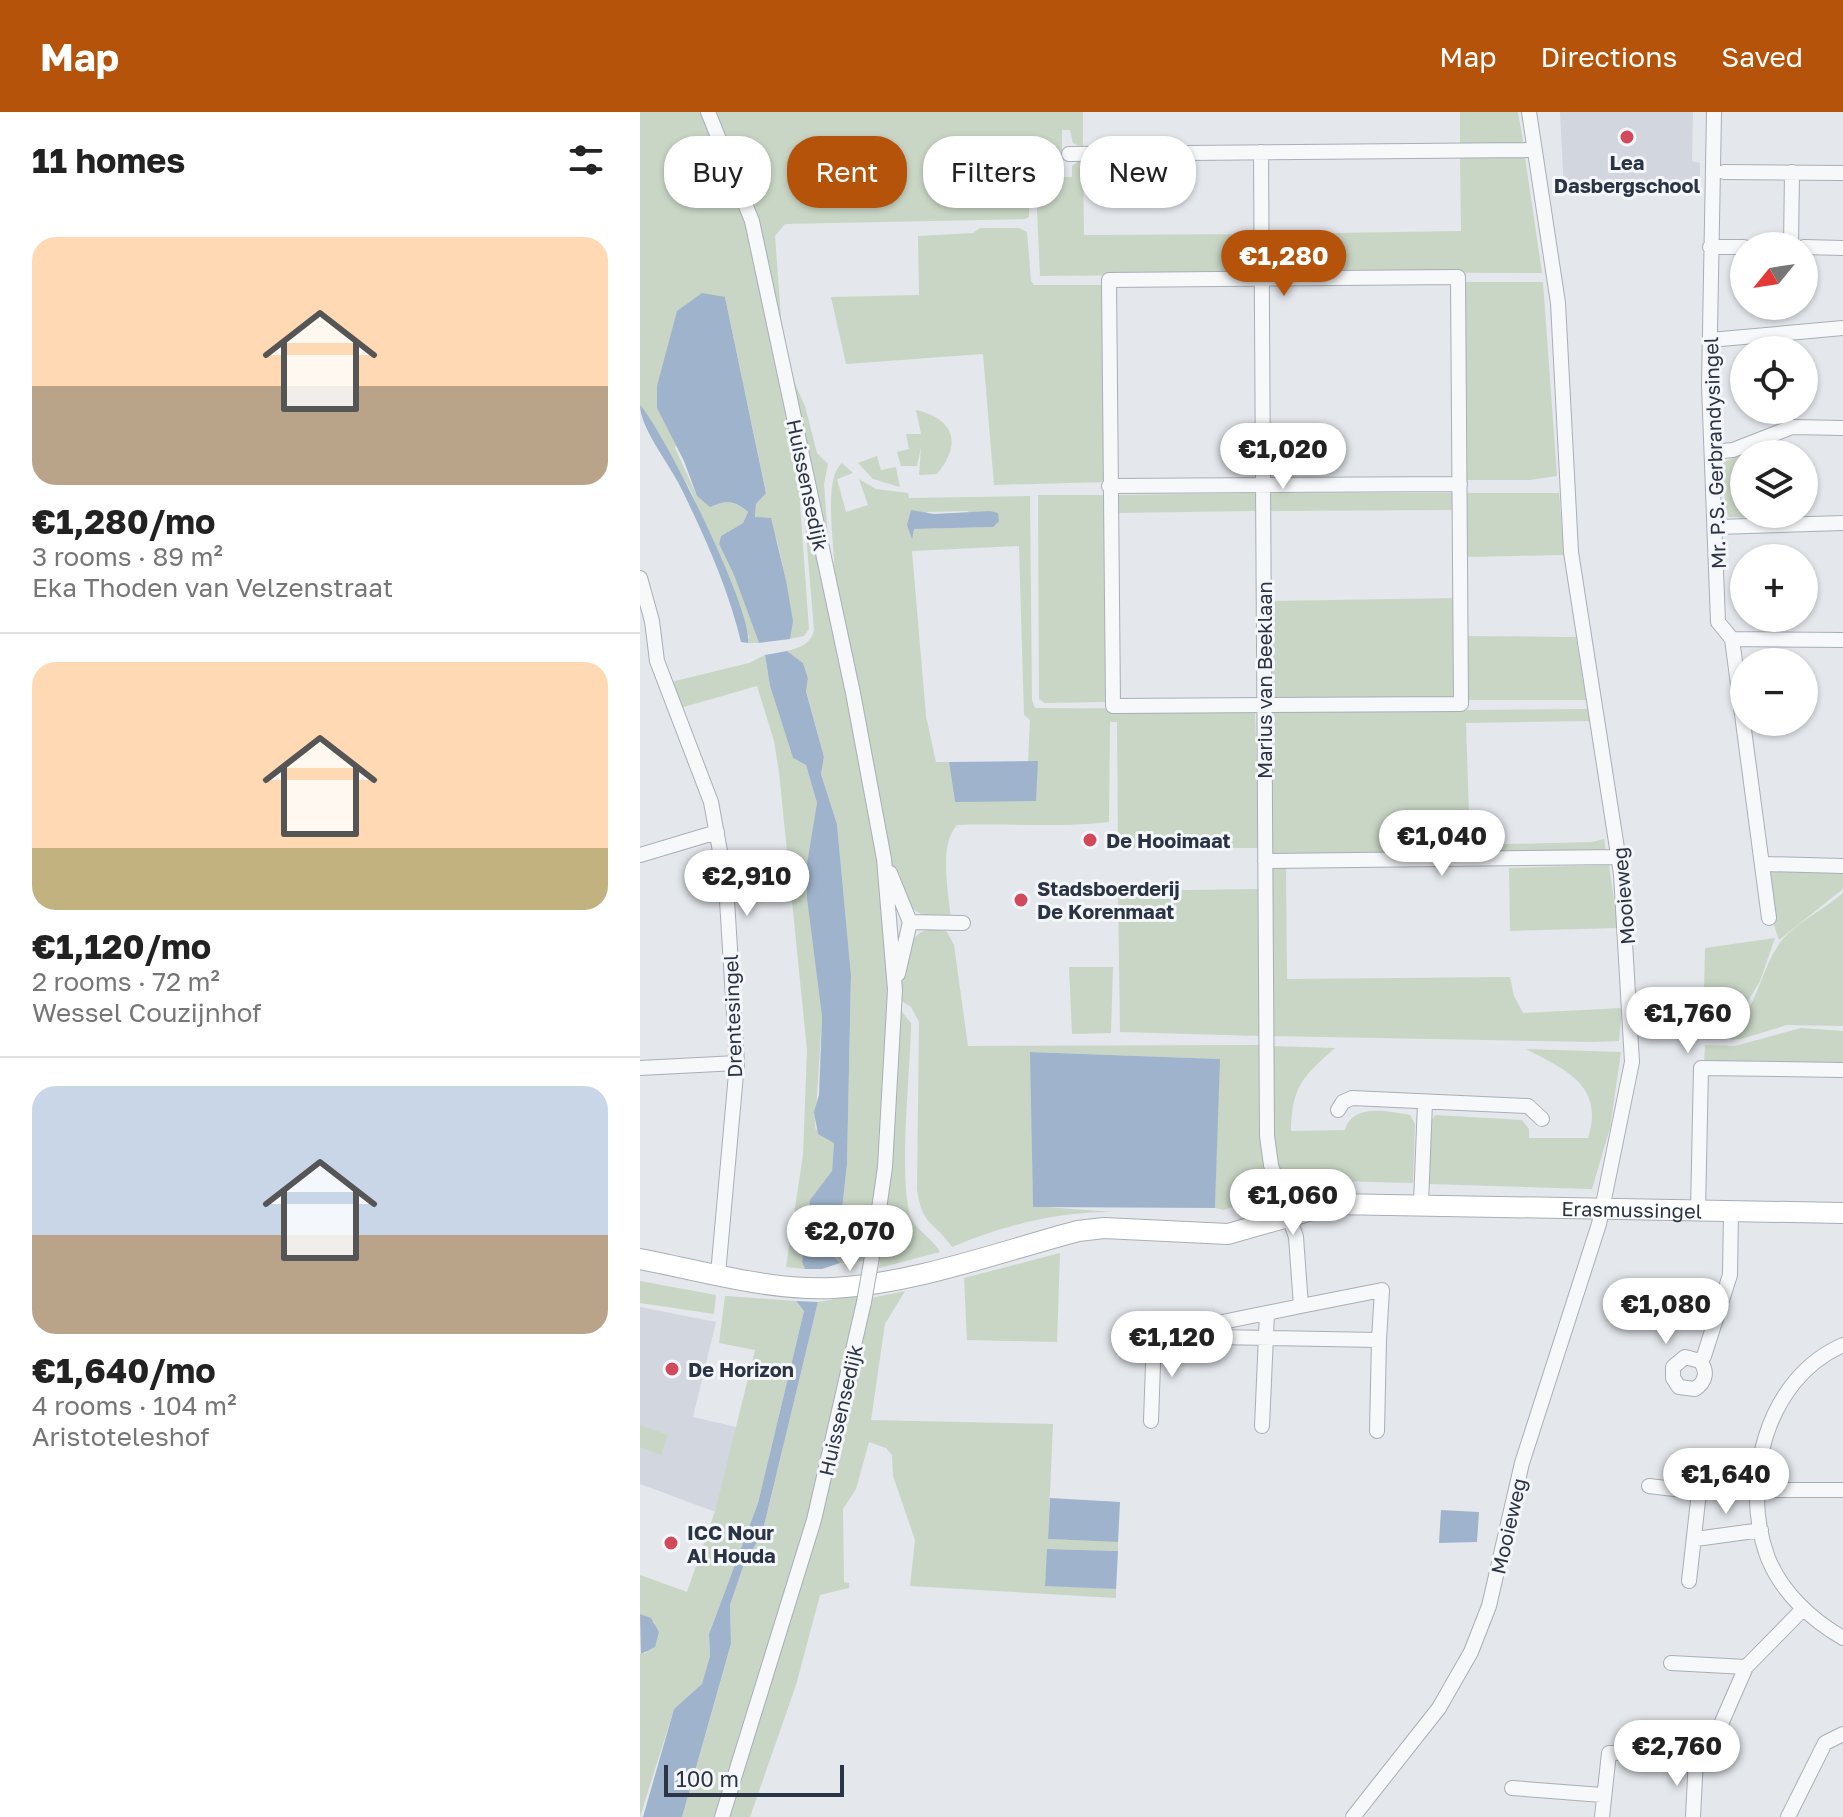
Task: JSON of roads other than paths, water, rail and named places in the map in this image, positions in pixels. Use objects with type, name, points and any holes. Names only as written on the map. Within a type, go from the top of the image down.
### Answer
[{"type":"street","name":"Mooieweg","points":[[1353,1817],[1421,1734],[1471,1652],[1499,1569],[1522,1463],[1603,1208],[1625,1104],[1633,1044],[1620,857],[1571,552],[1558,303],[1529,112]]},
{"type":"street","name":"Mr. P.S. Gerbrandysingel","points":[[1714,112],[1710,340],[1718,622],[1732,639],[1769,918]]},
{"type":"street","name":"Huissensedijk","points":[[708,114],[752,221],[853,693],[884,859],[895,990],[885,1167],[864,1302],[814,1520],[722,1817]]},
{"type":"street","points":[[1069,154],[1534,150]]},
{"type":"street","name":"Marius van Beeklaan","points":[[1261,152],[1266,1046],[1271,1165],[1298,1250],[1301,1306]]},
{"type":"street","points":[[1724,172],[1843,173]]},
{"type":"street","points":[[1791,232],[1792,172]]},
{"type":"street","points":[[1710,247],[1730,247]]},
{"type":"street","points":[[1818,247],[1843,248]]},
{"type":"street","points":[[1261,266],[1458,277],[1461,704],[1264,717],[1113,706],[1109,280],[1261,266]]},
{"type":"street","points":[[1710,340],[1843,328]]},
{"type":"street","points":[[1712,452],[1733,450],[1792,427],[1843,428]]},
{"type":"street","points":[[1109,486],[1460,484]]},
{"type":"street","points":[[1717,527],[1843,523]]},
{"type":"street","name":"Drentesingel","points":[[640,578],[652,621],[647,650],[711,802],[726,884],[737,1063],[718,1274]]},
{"type":"street","points":[[1732,639],[1843,640]]},
{"type":"street","points":[[640,855],[717,832]]},
{"type":"street","points":[[1265,861],[1620,857]]},
{"type":"street","name":"Huissensedijk","points":[[884,859],[910,922],[895,990]]},
{"type":"street","points":[[1764,864],[1843,866]]},
{"type":"street","points":[[910,922],[963,923]]},
{"type":"street","points":[[640,1068],[737,1063]]},
{"type":"street","points":[[1698,1211],[1701,1068],[1843,1070]]},
{"type":"street","points":[[1338,1110],[1343,1102],[1352,1098],[1528,1106],[1536,1110],[1542,1119]]},
{"type":"street","points":[[1421,1203],[1425,1102]]},
{"type":"street","name":"Erasmussingel","points":[[640,1259],[801,1288],[877,1283],[1078,1231],[1104,1228],[1228,1234],[1286,1210],[1320,1205],[1399,1202],[1843,1213]]},
{"type":"street","points":[[1700,1361],[1730,1275],[1731,1212]]},
{"type":"street","points":[[1154,1336],[1382,1290],[1377,1431]]},
{"type":"street","points":[[1262,1426],[1267,1313]]},
{"type":"street","points":[[1154,1336],[1379,1340]]},
{"type":"street","points":[[1151,1421],[1154,1336]]},
{"type":"street","points":[[1843,1345],[1808,1368],[1779,1404],[1762,1449],[1758,1490],[1761,1530],[1769,1559],[1803,1609],[1843,1638]]},
{"type":"street","points":[[1649,1486],[1699,1492],[1689,1581]]},
{"type":"street","points":[[1758,1490],[1843,1490]]},
{"type":"street","points":[[1696,1539],[1761,1530]]},
{"type":"street","points":[[1696,1757],[1711,1747],[1746,1667],[1803,1609]]},
{"type":"street","points":[[1671,1663],[1746,1667]]},
{"type":"street","points":[[1788,1817],[1825,1743],[1843,1734]]},
{"type":"street","points":[[1602,1817],[1609,1753],[1688,1752],[1696,1757]]},
{"type":"street","points":[[1693,1817],[1696,1757]]},
{"type":"street","points":[[1512,1788],[1602,1795]]},
{"type":"water","points":[[702,293],[725,297],[766,493],[756,504],[755,517],[771,518],[793,621],[790,639],[759,643],[719,544],[721,536],[743,523],[748,512],[730,502],[710,507],[697,496],[684,461],[657,408],[657,386],[677,311]]},
{"type":"water","points":[[640,405],[668,449],[723,561],[746,625],[748,643],[741,642],[708,547],[678,482],[645,425]]},
{"type":"water","points":[[911,510],[934,514],[990,511],[998,513],[999,521],[993,527],[914,529],[912,539],[907,525]]},
{"type":"water","points":[[787,651],[803,663],[808,678],[806,691],[824,757],[821,774],[837,824],[851,975],[847,1164],[842,1210],[829,1251],[840,1263],[822,1269],[805,1269],[802,1262],[810,1200],[832,1171],[834,1143],[818,1134],[814,1112],[819,1095],[822,1017],[807,899],[807,864],[817,803],[806,765],[793,758],[770,686],[765,655]]},
{"type":"water","points":[[1038,761],[1036,801],[955,802],[949,762]]},
{"type":"water","points":[[1030,1052],[1220,1059],[1215,1208],[1033,1207]]},
{"type":"water","points":[[796,1301],[818,1302],[762,1534],[744,1564],[730,1605],[731,1644],[682,1817],[643,1817],[674,1709],[702,1684],[710,1656],[709,1634],[758,1503],[804,1311]]},
{"type":"water","points":[[1050,1498],[1120,1502],[1118,1542],[1048,1539]]},
{"type":"water","points":[[1441,1510],[1479,1512],[1477,1542],[1439,1543]]},
{"type":"water","points":[[1047,1549],[1118,1551],[1116,1589],[1045,1586]]},
{"type":"water","points":[[640,1614],[651,1618],[659,1632],[655,1647],[641,1654]]},
{"type":"place","name":"Lea Dasbergschool","points":[[1627,137]]},
{"type":"place","name":"De Hooimaat","points":[[1090,840]]},
{"type":"place","name":"Stadsboerderij De Korenmaat","points":[[1021,900]]},
{"type":"place","name":"De Horizon","points":[[672,1369]]},
{"type":"place","name":"ICC Nour Al Houda","points":[[671,1543]]}]
